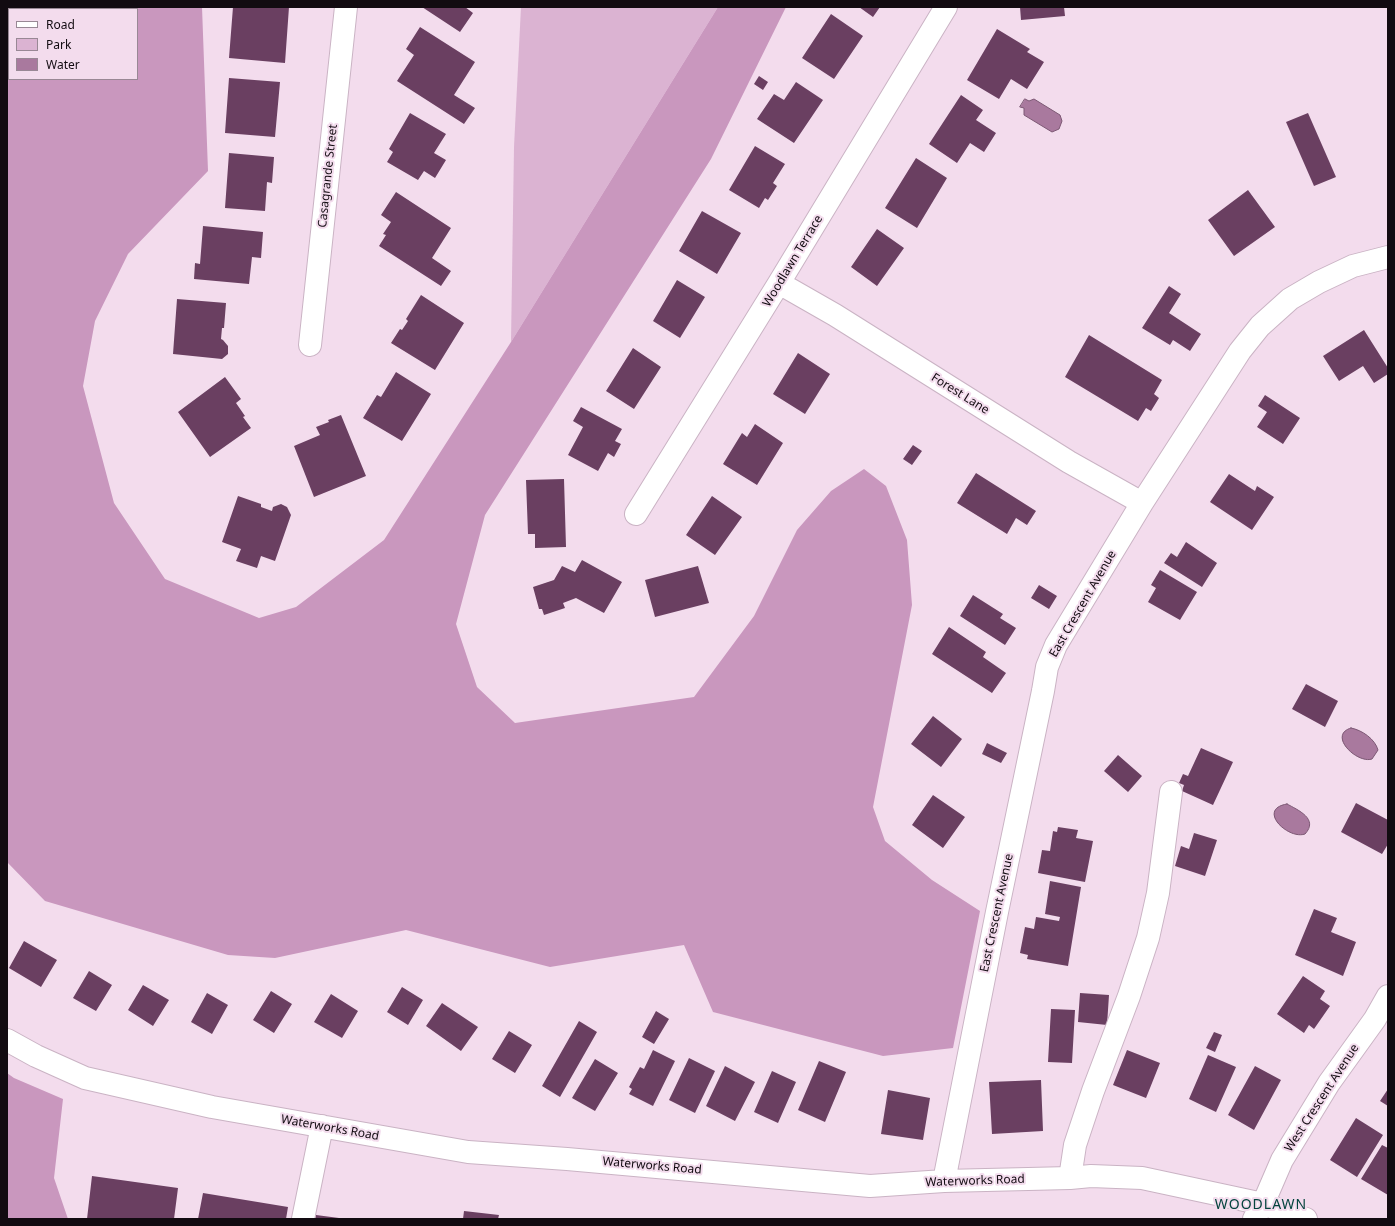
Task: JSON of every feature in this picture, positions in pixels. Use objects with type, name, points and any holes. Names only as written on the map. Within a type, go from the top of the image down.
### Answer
[{"type":"street","name":"Casagrande Street","points":[[310,345],[346,7]]},
{"type":"street","name":"Woodlawn Terrace","points":[[636,514],[779,283],[946,7]]},
{"type":"street","name":"East Crescent Avenue","points":[[944,1181],[992,935],[1047,667],[1056,645],[1142,503],[1240,351],[1260,326],[1290,299],[1319,282],[1352,266],[1388,257]]},
{"type":"street","name":"Forest Lane","points":[[779,283],[835,315],[1069,462],[1142,503]]},
{"type":"street","points":[[1070,1178],[1075,1145],[1129,996],[1148,938],[1158,893],[1171,792]]},
{"type":"street","name":"West Crescent Avenue","points":[[1258,1212],[1282,1160],[1329,1083],[1375,1019],[1388,996]]},
{"type":"street","name":"Waterworks Road","points":[[7,1040],[36,1056],[85,1078],[212,1107],[468,1152],[567,1159],[870,1186],[944,1181],[1070,1178],[1092,1176],[1142,1178],[1258,1212],[1306,1219]]},
{"type":"street","points":[[303,1219],[322,1126]]},
{"type":"green space","points":[[521,7],[718,7],[511,342],[514,147]]},
{"type":"shaded area","points":[[7,7],[202,7],[208,171],[128,254],[95,321],[83,386],[114,503],[165,579],[259,618],[296,607],[384,540],[511,342],[718,7],[786,7],[711,159],[485,515],[456,624],[477,687],[515,723],[694,697],[754,616],[797,530],[831,491],[864,469],[886,486],[907,540],[912,605],[873,807],[885,841],[932,880],[980,911],[953,1048],[883,1056],[713,1012],[684,945],[550,967],[406,930],[275,958],[228,955],[45,901],[7,862]]},
{"type":"shaded area","points":[[7,1073],[14,1078],[63,1099],[54,1178],[68,1219],[7,1219]]},
{"type":"water","points":[[1025,99],[1029,101],[1034,99],[1060,115],[1062,121],[1059,129],[1052,132],[1024,115],[1024,108],[1020,107]]},
{"type":"water","points":[[1351,728],[1364,733],[1374,742],[1378,750],[1372,759],[1359,757],[1347,748],[1343,742],[1342,736],[1344,732]]},
{"type":"water","points":[[1287,804],[1301,812],[1308,819],[1310,824],[1309,829],[1305,834],[1298,835],[1291,833],[1278,823],[1274,812],[1278,807]]},
{"type":"building","points":[[233,7],[289,7],[285,63],[229,58]]},
{"type":"building","points":[[422,7],[465,7],[473,13],[460,32]]},
{"type":"building","points":[[859,7],[880,7],[873,17]]},
{"type":"building","points":[[1020,7],[1064,7],[1065,16],[1021,20]]},
{"type":"building","points":[[831,14],[863,36],[834,79],[802,58]]},
{"type":"building","points":[[420,27],[475,62],[454,95],[475,108],[464,124],[397,81],[414,55],[406,49]]},
{"type":"building","points":[[997,29],[1030,49],[1027,52],[1044,62],[1027,89],[1011,79],[999,99],[967,80]]},
{"type":"building","points":[[759,76],[768,82],[763,90],[754,84]]},
{"type":"building","points":[[229,78],[280,82],[275,137],[225,133]]},
{"type":"building","points":[[796,82],[823,100],[794,143],[757,119],[774,94],[784,100]]},
{"type":"building","points":[[961,95],[983,110],[976,120],[996,133],[984,152],[970,143],[957,163],[929,144]]},
{"type":"building","points":[[410,113],[446,134],[434,153],[446,160],[435,178],[424,171],[418,180],[387,162],[393,152],[389,149]]},
{"type":"building","points":[[1308,113],[1336,177],[1314,186],[1286,122]]},
{"type":"building","points":[[755,146],[785,164],[773,183],[777,186],[768,200],[765,198],[759,208],[729,190]]},
{"type":"building","points":[[229,153],[274,157],[272,183],[267,182],[265,211],[225,208]]},
{"type":"building","points":[[916,158],[947,178],[917,228],[885,208]]},
{"type":"building","points":[[1248,190],[1275,227],[1234,256],[1208,220]]},
{"type":"building","points":[[396,192],[451,228],[432,258],[451,271],[441,286],[379,246],[386,235],[383,234],[391,222],[381,215]]},
{"type":"building","points":[[702,211],[741,233],[717,274],[679,251]]},
{"type":"building","points":[[203,226],[263,232],[261,258],[252,257],[249,284],[194,279],[195,263],[200,264]]},
{"type":"building","points":[[877,229],[904,248],[877,286],[851,267]]},
{"type":"building","points":[[677,280],[705,297],[680,338],[653,321]]},
{"type":"building","points":[[1169,286],[1181,294],[1169,313],[1201,334],[1190,351],[1173,340],[1170,345],[1142,328]]},
{"type":"building","points":[[421,295],[464,323],[435,370],[391,343],[400,329],[402,330],[408,321],[406,319]]},
{"type":"building","points":[[177,299],[226,303],[224,328],[222,328],[221,339],[228,346],[228,354],[222,359],[173,354]]},
{"type":"building","points":[[1364,330],[1388,368],[1388,374],[1374,383],[1363,366],[1339,381],[1323,356]]},
{"type":"building","points":[[1089,335],[1162,380],[1154,394],[1159,398],[1151,411],[1146,408],[1138,421],[1065,377]]},
{"type":"building","points":[[633,348],[661,367],[634,409],[606,391]]},
{"type":"building","points":[[798,353],[830,374],[805,414],[773,394]]},
{"type":"building","points":[[396,372],[431,394],[402,441],[363,418],[377,395],[381,397]]},
{"type":"building","points":[[225,377],[241,399],[236,403],[245,416],[243,417],[251,428],[210,457],[178,412]]},
{"type":"building","points":[[1265,395],[1300,418],[1283,444],[1257,427],[1267,412],[1258,406]]},
{"type":"building","points":[[581,407],[622,429],[615,441],[621,444],[614,457],[608,453],[598,471],[568,455],[583,427],[573,421]]},
{"type":"building","points":[[341,415],[366,476],[314,497],[294,446],[320,435],[316,427]]},
{"type":"building","points":[[755,424],[783,443],[757,485],[723,464],[742,433],[747,437]]},
{"type":"building","points":[[913,445],[922,451],[912,465],[903,459]]},
{"type":"building","points":[[976,473],[1036,511],[1027,525],[1016,518],[1007,534],[957,503]]},
{"type":"building","points":[[1229,474],[1255,491],[1257,486],[1274,497],[1252,530],[1210,502]]},
{"type":"building","points":[[564,479],[566,547],[535,548],[535,534],[528,534],[526,480]]},
{"type":"building","points":[[238,496],[261,504],[261,507],[272,511],[273,507],[281,504],[287,507],[291,515],[275,561],[261,556],[257,568],[236,561],[241,549],[222,542]]},
{"type":"building","points":[[712,496],[742,517],[715,555],[686,535]]},
{"type":"building","points":[[1186,542],[1217,563],[1202,587],[1164,563],[1171,553],[1177,557]]},
{"type":"building","points":[[582,560],[622,582],[604,613],[576,598],[563,603],[565,608],[544,615],[542,609],[539,609],[533,587],[554,580],[562,566],[575,572]]},
{"type":"building","points":[[698,566],[709,603],[655,617],[645,580]]},
{"type":"building","points":[[1160,570],[1197,592],[1180,620],[1148,602],[1156,588],[1151,585]]},
{"type":"building","points":[[1039,585],[1057,596],[1049,609],[1031,598]]},
{"type":"building","points":[[973,595],[1003,614],[1000,618],[1016,628],[1005,645],[960,616]]},
{"type":"building","points":[[949,627],[986,652],[983,657],[1006,673],[992,693],[932,654]]},
{"type":"building","points":[[1306,684],[1338,701],[1325,727],[1292,709]]},
{"type":"building","points":[[933,716],[962,739],[941,767],[911,744]]},
{"type":"building","points":[[987,743],[1007,753],[1001,763],[982,754]]},
{"type":"building","points":[[1201,748],[1233,762],[1213,805],[1182,791],[1184,785],[1179,783],[1183,774],[1188,776]]},
{"type":"building","points":[[1118,755],[1142,776],[1128,792],[1104,771]]},
{"type":"building","points":[[933,795],[965,817],[943,848],[912,825]]},
{"type":"building","points":[[1356,803],[1388,820],[1388,844],[1382,854],[1341,832]]},
{"type":"building","points":[[1058,827],[1078,830],[1076,838],[1093,841],[1085,882],[1038,873],[1042,850],[1050,851],[1053,831],[1057,832]]},
{"type":"building","points":[[1194,833],[1217,840],[1205,876],[1175,866],[1181,846],[1189,849]]},
{"type":"building","points":[[1050,881],[1081,887],[1068,966],[1027,959],[1028,955],[1020,953],[1025,927],[1034,929],[1036,917],[1059,921],[1060,917],[1045,914]]},
{"type":"building","points":[[1314,909],[1337,918],[1331,932],[1356,942],[1343,976],[1295,955]]},
{"type":"building","points":[[24,941],[57,960],[41,987],[9,968]]},
{"type":"building","points":[[89,971],[112,985],[96,1011],[73,998]]},
{"type":"building","points":[[1303,976],[1325,991],[1320,999],[1330,1006],[1314,1029],[1309,1025],[1304,1033],[1277,1014]]},
{"type":"building","points":[[143,985],[169,1000],[153,1026],[128,1010]]},
{"type":"building","points":[[402,987],[423,1000],[408,1025],[387,1012]]},
{"type":"building","points":[[271,991],[292,1004],[274,1033],[253,1020]]},
{"type":"building","points":[[207,993],[228,1005],[212,1034],[191,1022]]},
{"type":"building","points":[[1080,993],[1109,995],[1107,1025],[1078,1022]]},
{"type":"building","points":[[331,994],[358,1011],[342,1038],[314,1022]]},
{"type":"building","points":[[442,1003],[478,1027],[461,1051],[426,1026]]},
{"type":"building","points":[[1051,1009],[1075,1010],[1072,1063],[1048,1062]]},
{"type":"building","points":[[656,1011],[669,1019],[654,1044],[642,1037]]},
{"type":"building","points":[[579,1021],[597,1032],[560,1097],[542,1086]]},
{"type":"building","points":[[509,1031],[532,1045],[515,1073],[492,1059]]},
{"type":"building","points":[[1214,1032],[1222,1035],[1215,1052],[1206,1048]]},
{"type":"building","points":[[653,1050],[675,1061],[653,1106],[629,1094],[632,1089],[629,1087],[640,1067],[644,1069]]},
{"type":"building","points":[[1127,1050],[1160,1063],[1146,1098],[1113,1085]]},
{"type":"building","points":[[1208,1055],[1236,1067],[1216,1112],[1189,1099]]},
{"type":"building","points":[[689,1058],[715,1071],[695,1113],[669,1100]]},
{"type":"building","points":[[595,1059],[618,1073],[595,1111],[572,1098]]},
{"type":"building","points":[[819,1061],[846,1072],[825,1122],[798,1110]]},
{"type":"building","points":[[725,1066],[755,1082],[735,1121],[706,1106]]},
{"type":"building","points":[[1255,1066],[1281,1080],[1254,1130],[1228,1115]]},
{"type":"building","points":[[772,1071],[796,1082],[778,1123],[754,1112]]},
{"type":"building","points":[[1041,1080],[1043,1131],[992,1134],[989,1082]]},
{"type":"building","points":[[1388,1089],[1388,1106],[1380,1101]]},
{"type":"building","points":[[888,1090],[930,1098],[923,1140],[881,1134]]},
{"type":"building","points":[[1356,1118],[1383,1135],[1357,1177],[1330,1160]]},
{"type":"building","points":[[1382,1145],[1388,1148],[1388,1195],[1361,1179]]},
{"type":"building","points":[[92,1176],[178,1188],[174,1219],[87,1219]]},
{"type":"building","points":[[203,1193],[288,1207],[286,1219],[198,1219]]},
{"type":"building","points":[[464,1211],[499,1215],[498,1219],[463,1219]]},
{"type":"building","points":[[316,1215],[339,1218],[339,1219],[315,1219]]},
{"type":"district","name":"WOODLAWN","points":[[1261,1205]]}]
